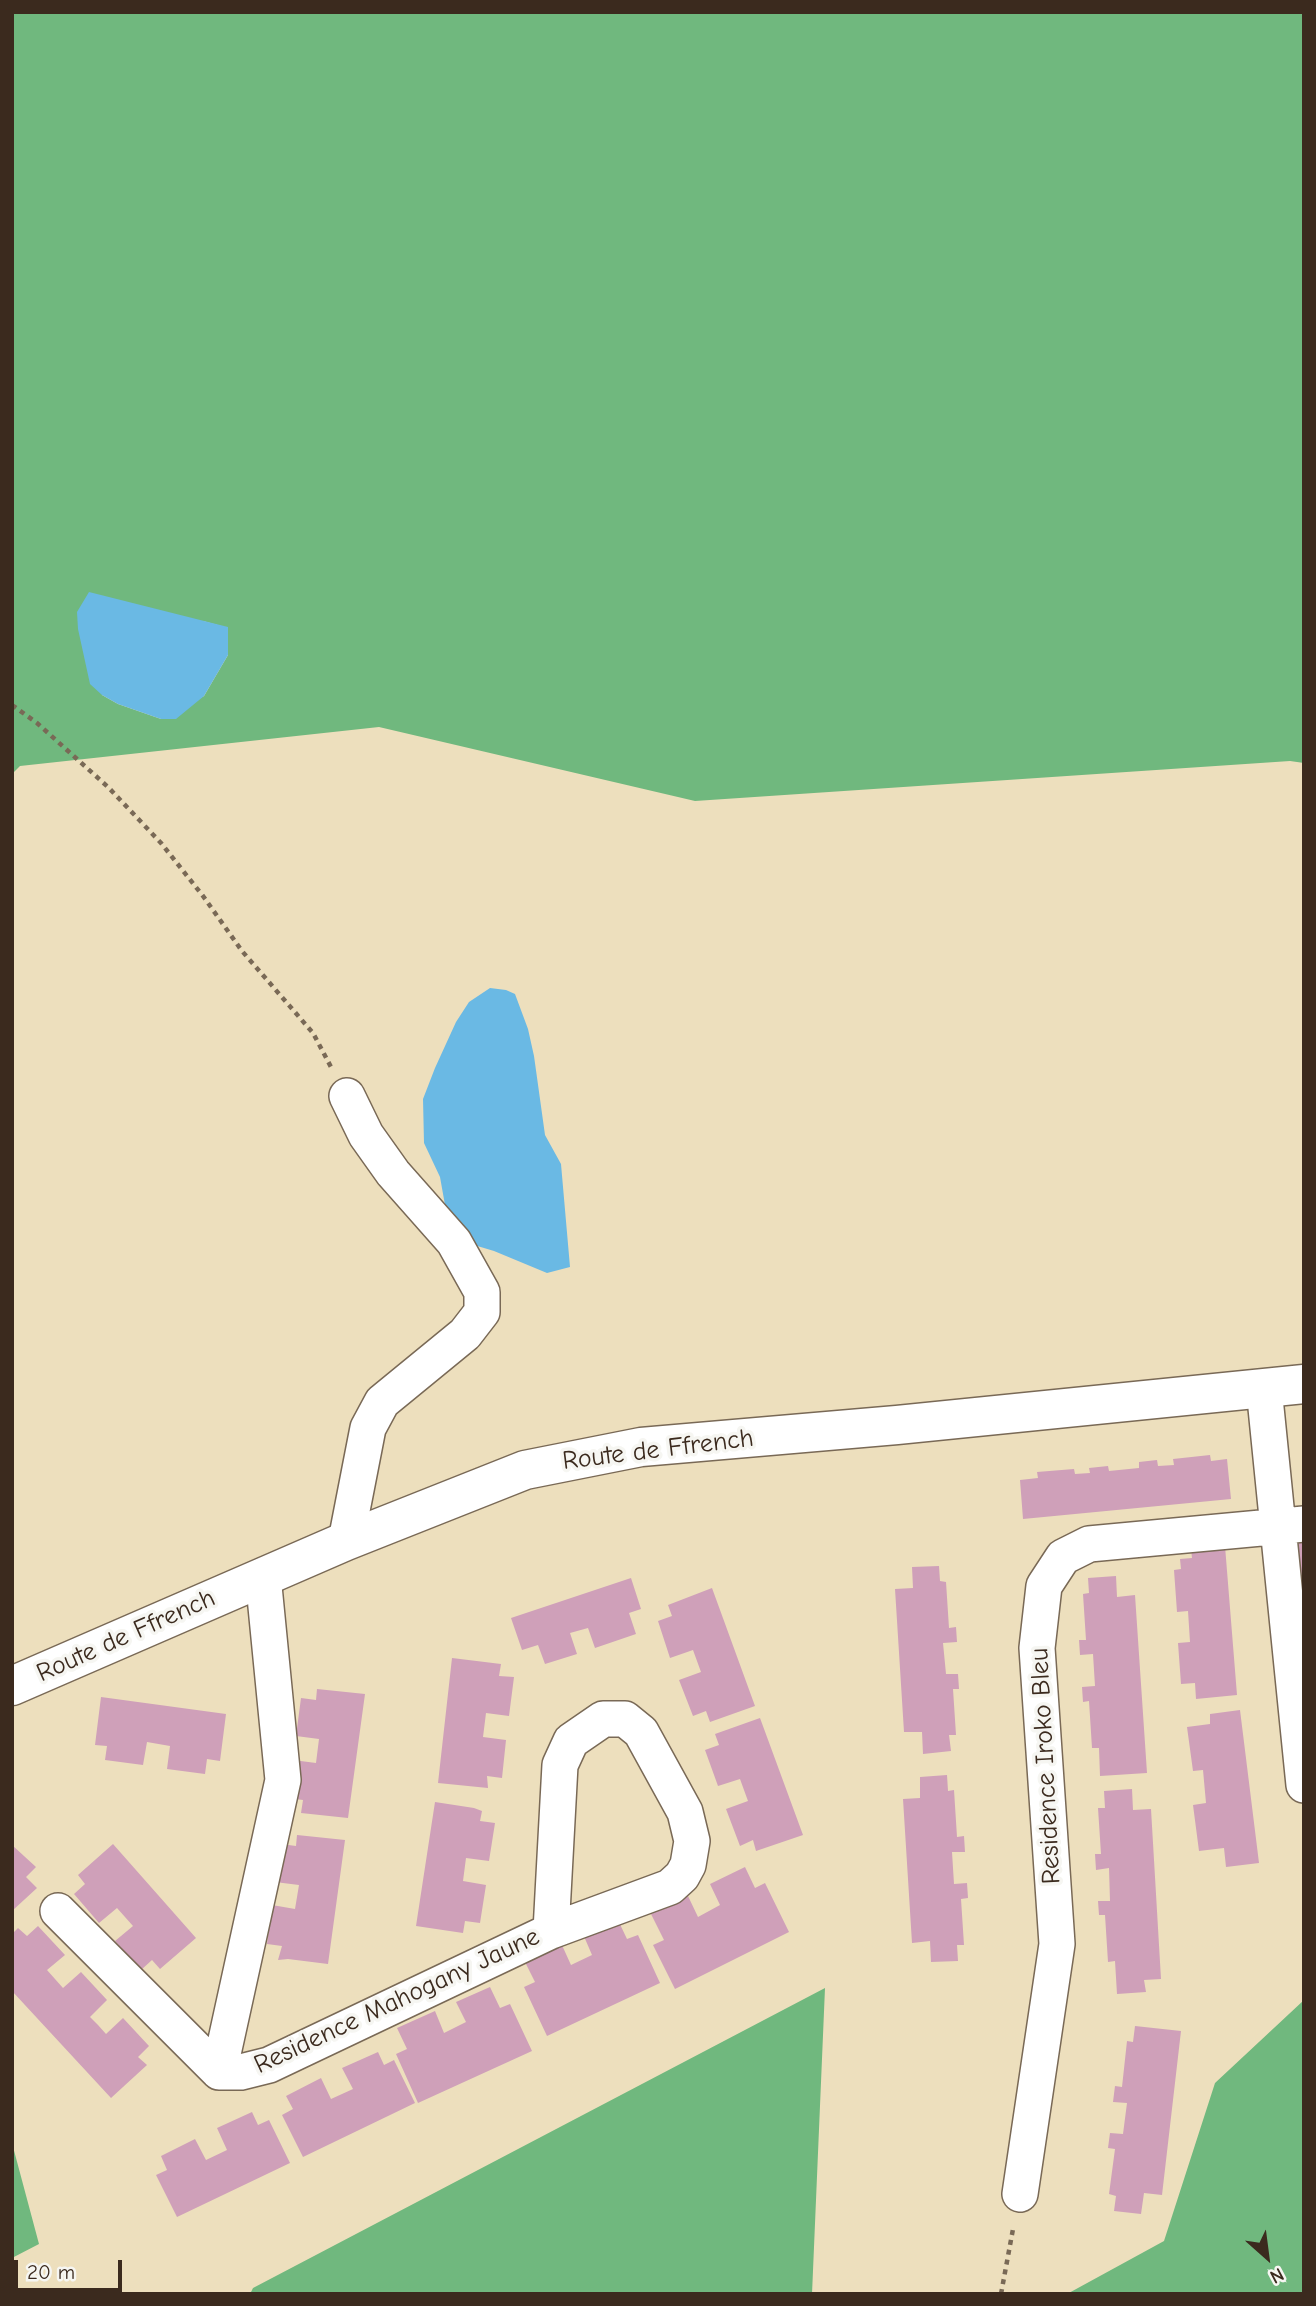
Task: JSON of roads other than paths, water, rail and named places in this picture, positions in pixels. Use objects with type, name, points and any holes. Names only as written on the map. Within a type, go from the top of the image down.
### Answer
[{"type":"main road","name":"Route de Ffrench","points":[[12,1686],[56,1669],[262,1576],[525,1470],[641,1447],[897,1425],[1304,1384]]},
{"type":"street","points":[[346,1541],[369,1428],[382,1402],[465,1334],[482,1312],[482,1292],[454,1242],[393,1173],[366,1135],[347,1096]]},
{"type":"street","points":[[1264,1388],[1290,1526],[1304,1785]]},
{"type":"street","name":"Residence Iroko Bleu","points":[[1020,2194],[1057,1944],[1037,1648],[1044,1586],[1063,1557],[1089,1544],[1290,1526]]},
{"type":"street","points":[[219,2072],[283,1780],[262,1576]]},
{"type":"street","name":"Residence Mahogany Jaune","points":[[58,1912],[219,2072],[241,2072],[269,2065],[551,1931],[670,1886],[682,1876],[688,1865],[692,1841],[685,1812],[641,1732],[625,1718],[603,1719],[571,1741],[559,1765],[551,1931]]},
{"type":"water","points":[[89,592],[228,627],[228,655],[204,696],[176,719],[161,719],[118,704],[102,695],[90,684],[78,629],[77,612]]},
{"type":"water","points":[[490,988],[515,994],[528,1029],[534,1056],[545,1135],[561,1164],[570,1267],[547,1273],[474,1245],[453,1221],[445,1205],[440,1177],[424,1143],[423,1099],[435,1068],[456,1022],[469,1002]]}]
